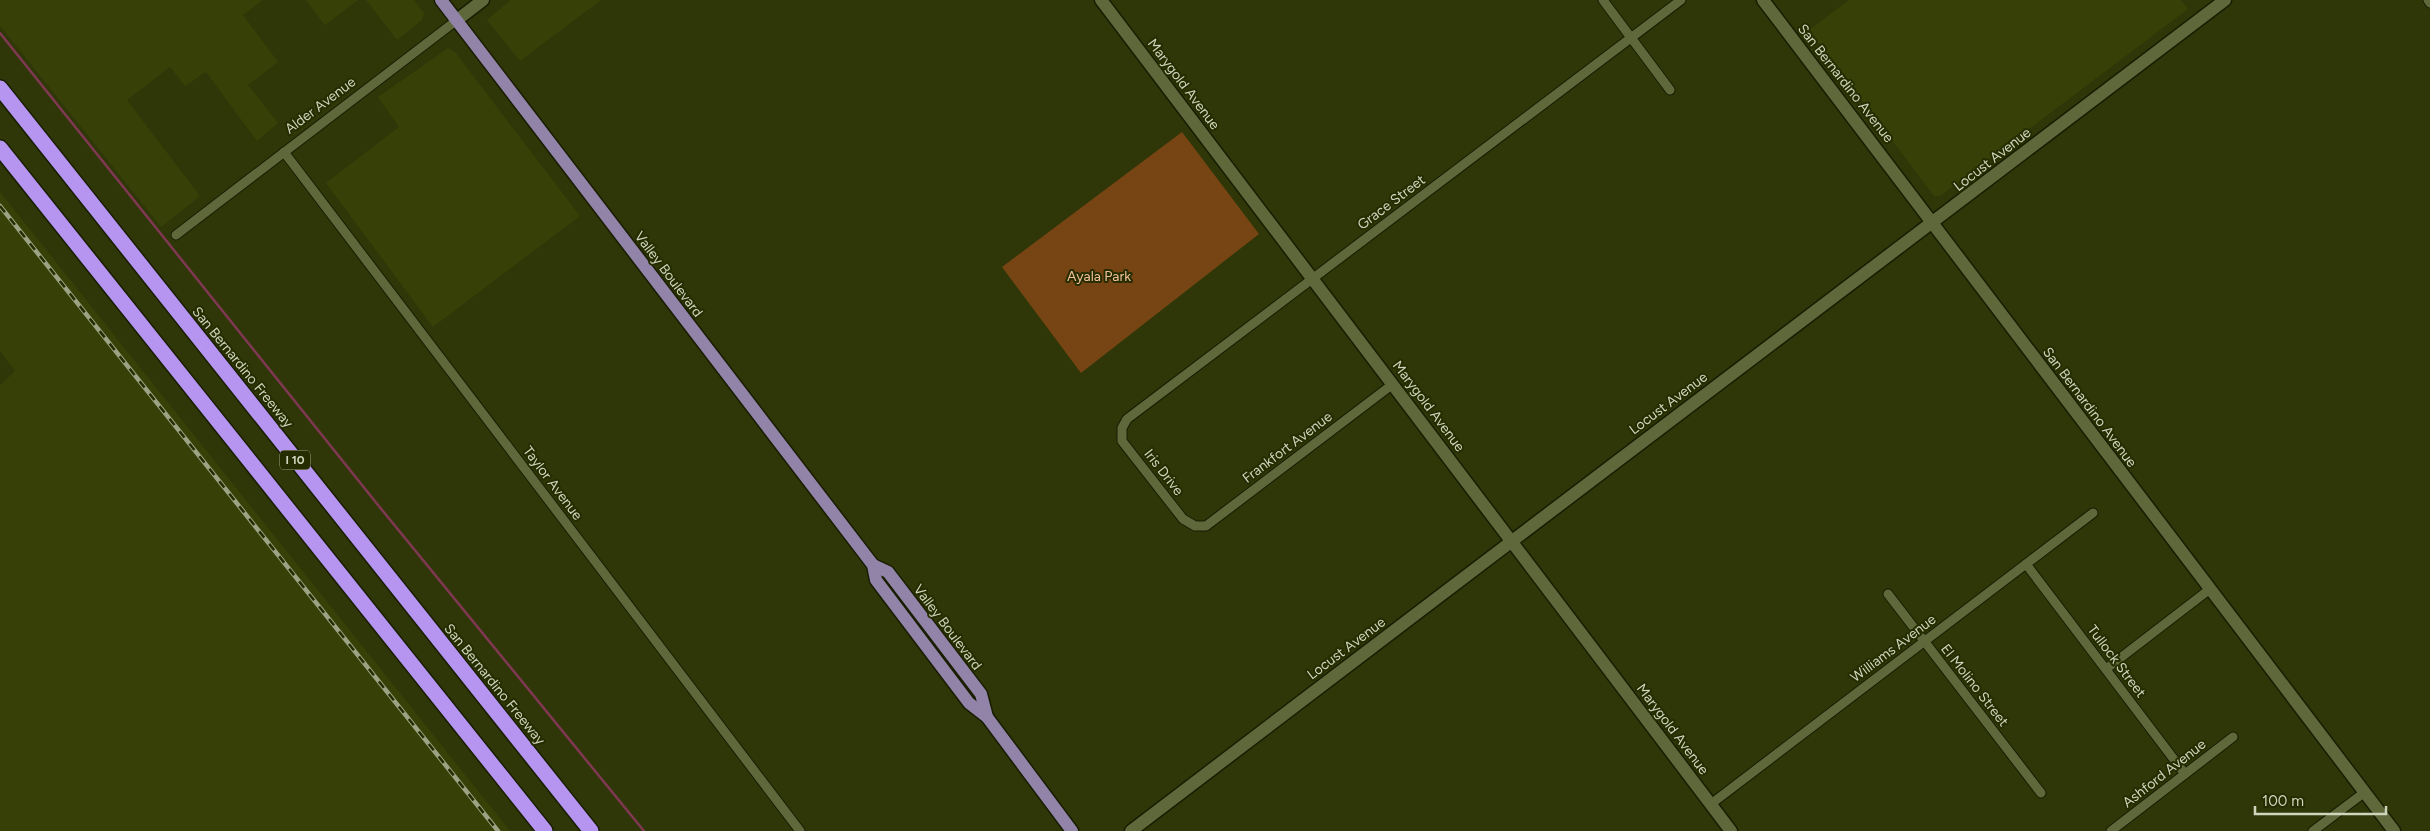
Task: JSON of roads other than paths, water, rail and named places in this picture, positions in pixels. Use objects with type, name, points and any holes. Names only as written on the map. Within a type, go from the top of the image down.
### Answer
[{"type":"highway","name":"San Bernardino Freeway","points":[[0,88],[591,831]]},
{"type":"highway","name":"I 10","points":[[0,148],[545,831]]},
{"type":"main road","name":"Valley Boulevard","points":[[441,0],[873,565],[888,572],[951,654],[981,694],[987,717],[1072,831]]},
{"type":"street","name":"Alder Avenue","points":[[176,235],[482,0]]},
{"type":"street","name":"Marygold Avenue","points":[[1101,0],[1731,831]]},
{"type":"street","points":[[1603,0],[1670,90]]},
{"type":"street","name":"Grace Street","points":[[1122,428],[1127,419],[1681,0]]},
{"type":"street","name":"San Bernardino Avenue","points":[[1763,0],[2394,831]]},
{"type":"street","name":"Locust Avenue","points":[[1131,831],[2225,0]]},
{"type":"street","name":"Taylor Avenue","points":[[284,152],[800,831]]},
{"type":"street","name":"Frankfort Avenue","points":[[1195,526],[1206,526],[1216,520],[1393,384]]},
{"type":"street","name":"Iris Drive","points":[[1122,428],[1122,441],[1183,519],[1195,526]]},
{"type":"street","name":"Williams Avenue","points":[[1711,804],[2093,513]]},
{"type":"street","name":"Tullock Street","points":[[2026,564],[2185,774]]},
{"type":"street","points":[[2106,669],[2210,589]]},
{"type":"street","name":"El Molino Street","points":[[1888,594],[2041,793]]},
{"type":"street","name":"Ashford Avenue","points":[[2111,831],[2233,737]]},
{"type":"street","points":[[2313,831],[2364,792]]},
{"type":"waterway","points":[[0,33],[378,505],[644,831]]},
{"type":"railway","points":[[0,206],[498,831]]},
{"type":"park label","name":"Ayala Park","points":[[1099,276]]}]
